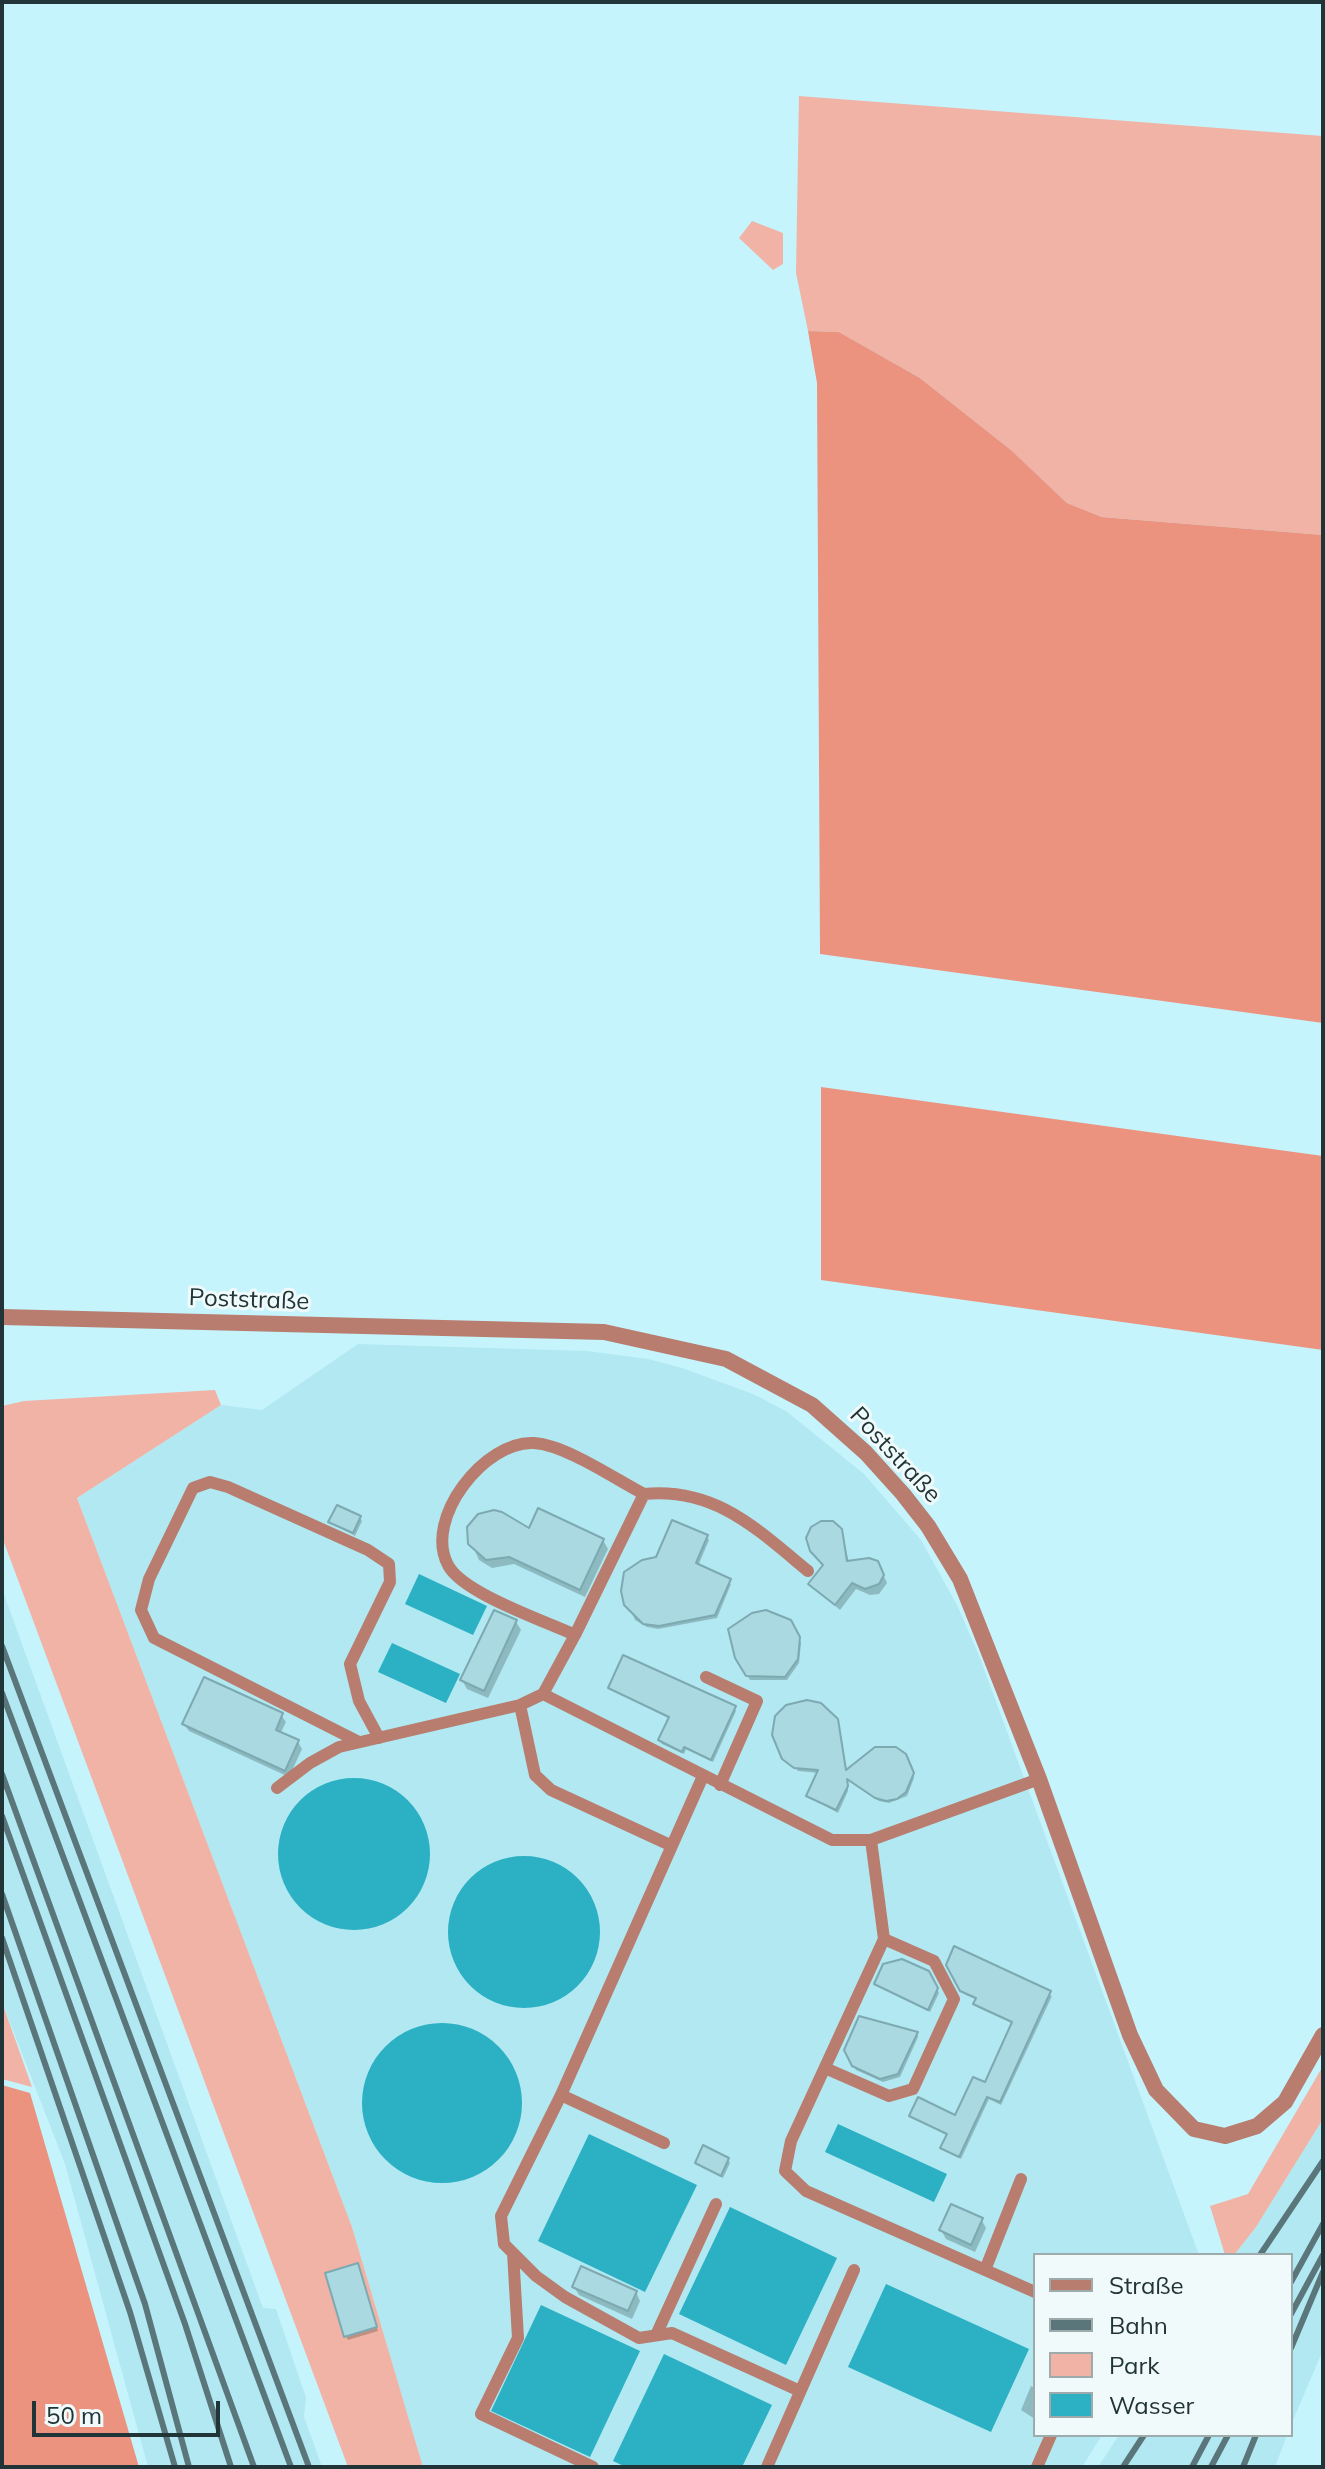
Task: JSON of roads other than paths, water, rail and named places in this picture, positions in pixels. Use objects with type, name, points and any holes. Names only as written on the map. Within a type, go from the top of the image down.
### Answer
[{"type":"street","name":"Poststraße","points":[[2,1317],[604,1332],[726,1359],[812,1405],[866,1453],[928,1526],[960,1579],[1039,1779],[1130,2035],[1156,2090],[1176,2114],[1194,2129],[1225,2136],[1257,2126],[1285,2102],[1323,2035]]},
{"type":"lane","points":[[575,1635],[464,1583],[448,1566],[442,1542],[445,1518],[459,1490],[481,1467],[508,1448],[533,1443],[561,1452],[644,1494],[673,1491],[691,1494],[754,1526],[808,1571]]},
{"type":"lane","points":[[359,1742],[154,1638],[141,1610],[146,1589],[174,1521],[193,1488],[210,1482],[228,1487],[368,1550],[389,1564],[390,1582],[350,1664],[359,1701],[379,1738]]},
{"type":"lane","points":[[277,1788],[310,1763],[339,1747],[520,1705],[543,1694],[644,1494]]},
{"type":"lane","points":[[706,1677],[757,1701],[720,1785]]},
{"type":"lane","points":[[543,1694],[832,1840],[871,1840],[1039,1779]]},
{"type":"lane","points":[[520,1705],[535,1775],[551,1790],[670,1845]]},
{"type":"lane","points":[[703,1776],[561,2095],[501,2216],[504,2244],[565,2297],[639,2338],[672,2333],[800,2391]]},
{"type":"lane","points":[[871,1840],[884,1939],[791,2141],[785,2171],[806,2191],[1033,2291]]},
{"type":"lane","points":[[825,2068],[889,2096],[913,2089],[954,1999],[934,1961],[884,1939]]},
{"type":"lane","points":[[561,2095],[664,2143]]},
{"type":"lane","points":[[985,2270],[1021,2179]]},
{"type":"lane","points":[[657,2333],[716,2204]]},
{"type":"lane","points":[[513,2253],[518,2338],[481,2414],[593,2467]]},
{"type":"lane","points":[[767,2467],[854,2270]]},
{"type":"lane","points":[[1037,2467],[1050,2437]]},
{"type":"water","points":[[419,1574],[487,1606],[473,1635],[405,1604]]},
{"type":"water","points":[[392,1643],[460,1674],[446,1703],[378,1672]]},
{"type":"water","points":[[354,1778],[383,1784],[408,1800],[424,1825],[430,1854],[424,1883],[408,1908],[383,1924],[354,1930],[325,1924],[300,1908],[284,1883],[278,1854],[284,1825],[300,1800],[325,1784]]},
{"type":"water","points":[[524,1856],[553,1862],[577,1879],[594,1903],[600,1932],[594,1961],[577,1985],[553,2002],[524,2008],[495,2002],[471,1985],[454,1961],[448,1932],[454,1903],[471,1879],[495,1862]]},
{"type":"water","points":[[442,2023],[473,2029],[499,2046],[516,2072],[522,2103],[516,2134],[499,2160],[473,2177],[442,2183],[411,2177],[385,2160],[368,2134],[362,2103],[368,2072],[385,2046],[411,2029]]},
{"type":"water","points":[[838,2124],[947,2174],[934,2202],[825,2152]]},
{"type":"water","points":[[589,2134],[697,2185],[645,2292],[538,2241]]},
{"type":"water","points":[[730,2207],[837,2258],[786,2365],[679,2314]]},
{"type":"water","points":[[886,2284],[1029,2349],[991,2432],[848,2367]]},
{"type":"water","points":[[541,2305],[640,2351],[590,2457],[491,2411]]},
{"type":"water","points":[[664,2354],[772,2405],[742,2467],[626,2467],[613,2461]]},
{"type":"railway","points":[[2,1646],[309,2467]]},
{"type":"railway","points":[[2,1693],[291,2467]]},
{"type":"railway","points":[[2,1774],[254,2467]]},
{"type":"railway","points":[[2,1816],[185,2324],[231,2467]]},
{"type":"railway","points":[[2,1894],[145,2304],[189,2467]]},
{"type":"railway","points":[[2,1938],[130,2312],[175,2467]]},
{"type":"railway","points":[[1261,2253],[1323,2161]]},
{"type":"railway","points":[[1293,2278],[1323,2224]]},
{"type":"railway","points":[[1293,2310],[1323,2255]]},
{"type":"railway","points":[[1293,2343],[1323,2272]]},
{"type":"railway","points":[[1123,2467],[1143,2437]]},
{"type":"railway","points":[[1192,2467],[1208,2437]]},
{"type":"railway","points":[[1211,2467],[1227,2437]]},
{"type":"railway","points":[[1243,2467],[1255,2437]]}]
